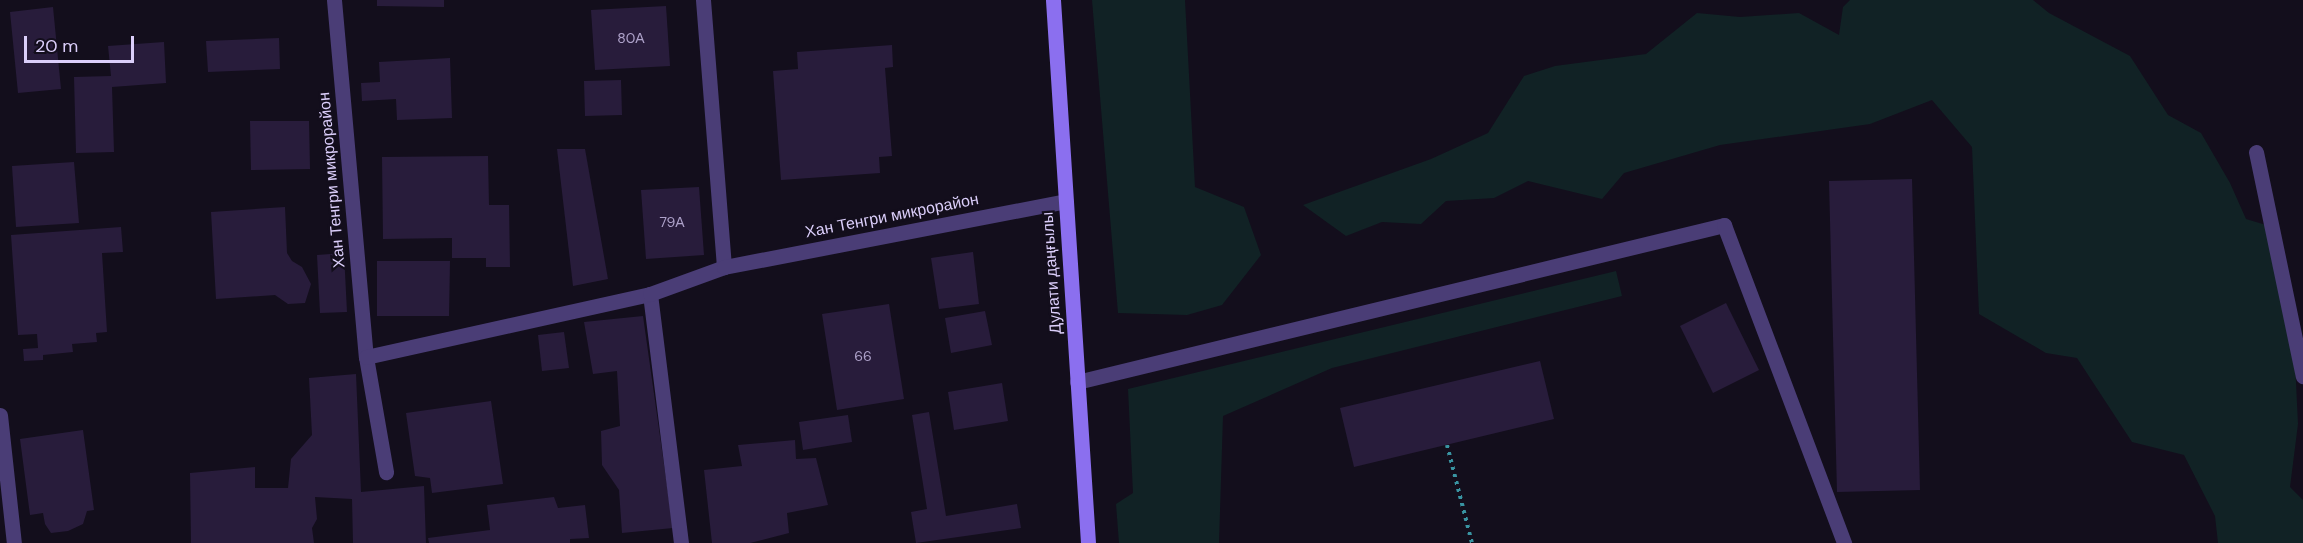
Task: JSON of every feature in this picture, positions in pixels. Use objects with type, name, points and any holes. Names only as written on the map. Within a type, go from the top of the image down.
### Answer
[{"type":"main road","name":"Дулати даңғылы","points":[[1053,0],[1088,543]]},
{"type":"street","name":"Хан Тенгри микрорайон","points":[[334,0],[366,357],[386,472]]},
{"type":"street","points":[[703,0],[724,267]]},
{"type":"street","points":[[2256,152],[2303,376]]},
{"type":"street","name":"Хан Тенгри микрорайон","points":[[366,357],[650,294],[724,267],[1066,201]]},
{"type":"street","points":[[1077,382],[1724,225],[1844,543]]},
{"type":"street","points":[[650,294],[681,543]]},
{"type":"street","points":[[0,415],[14,543]]},
{"type":"path","points":[[1447,445],[1472,543]]},
{"type":"shaded area","points":[[1092,0],[1185,0],[1195,187],[1244,207],[1261,255],[1222,305],[1187,315],[1118,313]]},
{"type":"shaded area","points":[[1850,0],[2033,0],[2049,13],[2130,56],[2168,115],[2201,133],[2230,183],[2246,219],[2266,225],[2294,341],[2298,424],[2290,487],[2303,500],[2303,543],[2218,543],[2215,516],[2184,455],[2132,442],[2077,358],[2046,353],[1979,314],[1972,147],[1932,100],[1870,124],[1720,145],[1624,173],[1602,199],[1528,181],[1494,198],[1446,201],[1421,224],[1382,222],[1346,236],[1303,205],[1431,159],[1488,133],[1524,76],[1555,66],[1646,54],[1697,13],[1740,17],[1799,13],[1839,35],[1843,7]]},
{"type":"shaded area","points":[[1616,271],[1622,296],[1332,368],[1223,416],[1219,543],[1119,543],[1116,504],[1133,493],[1128,389]]},
{"type":"building","points":[[377,0],[444,0],[444,7],[377,6]]},
{"type":"building","points":[[666,6],[670,66],[595,70],[591,10]]},
{"type":"building","points":[[53,7],[61,89],[18,93],[10,12]]},
{"type":"building","points":[[279,38],[280,69],[208,72],[206,41]]},
{"type":"building","points":[[164,42],[166,83],[112,87],[114,152],[76,153],[74,77],[111,76],[108,46]]},
{"type":"building","points":[[892,45],[893,67],[885,68],[892,156],[879,157],[880,173],[781,180],[773,71],[798,69],[797,52]]},
{"type":"building","points":[[450,58],[452,118],[397,120],[396,99],[362,101],[361,83],[380,82],[379,62]]},
{"type":"building","points":[[621,80],[622,115],[585,116],[584,81]]},
{"type":"building","points":[[250,121],[309,121],[310,169],[251,170]]},
{"type":"building","points":[[557,149],[585,149],[608,279],[573,286]]},
{"type":"building","points":[[488,156],[489,205],[509,205],[510,267],[486,267],[486,258],[452,258],[452,238],[383,239],[382,157]]},
{"type":"building","points":[[74,162],[79,223],[16,227],[12,166]]},
{"type":"building","points":[[1912,179],[1920,490],[1837,492],[1829,181]]},
{"type":"building","points":[[699,187],[704,255],[646,259],[641,190]]},
{"type":"building","points":[[285,207],[287,253],[292,261],[302,267],[311,284],[305,303],[288,304],[275,295],[216,299],[211,212]]},
{"type":"building","points":[[121,227],[123,252],[102,253],[107,332],[96,333],[97,342],[72,344],[73,352],[43,355],[43,360],[24,361],[23,349],[38,348],[37,334],[18,335],[11,235]]},
{"type":"building","points":[[973,252],[979,304],[939,309],[931,258]]},
{"type":"building","points":[[344,253],[347,312],[320,313],[317,255]]},
{"type":"building","points":[[377,261],[450,261],[449,316],[377,316]]},
{"type":"building","points":[[1726,303],[1759,370],[1713,393],[1680,326]]},
{"type":"building","points":[[889,304],[904,399],[837,410],[822,314]]},
{"type":"building","points":[[985,311],[992,345],[951,353],[945,318]]},
{"type":"building","points":[[643,316],[673,528],[622,533],[619,490],[602,465],[601,431],[620,426],[617,371],[593,374],[584,322]]},
{"type":"building","points":[[564,332],[569,368],[542,371],[538,335]]},
{"type":"building","points":[[1540,361],[1554,419],[1354,467],[1340,408]]},
{"type":"building","points":[[356,374],[361,492],[424,486],[426,543],[353,543],[352,499],[315,497],[317,519],[312,528],[314,543],[191,543],[190,473],[255,467],[255,488],[288,488],[291,459],[312,435],[309,378]]},
{"type":"building","points":[[1002,383],[1008,421],[954,430],[948,392]]},
{"type":"building","points":[[491,401],[503,484],[432,493],[430,478],[415,476],[406,413]]},
{"type":"building","points":[[929,412],[946,516],[1017,504],[1021,528],[916,543],[911,512],[927,509],[912,415]]},
{"type":"building","points":[[848,415],[852,442],[803,450],[799,422]]},
{"type":"building","points":[[83,430],[94,510],[87,511],[83,524],[68,531],[51,533],[45,524],[43,513],[30,515],[20,439]]},
{"type":"building","points":[[795,440],[796,459],[816,458],[828,505],[787,513],[789,533],[750,543],[712,543],[704,470],[742,466],[738,445]]},
{"type":"building","points":[[554,497],[558,508],[585,505],[589,538],[570,539],[570,543],[429,543],[428,538],[490,530],[487,505]]}]
